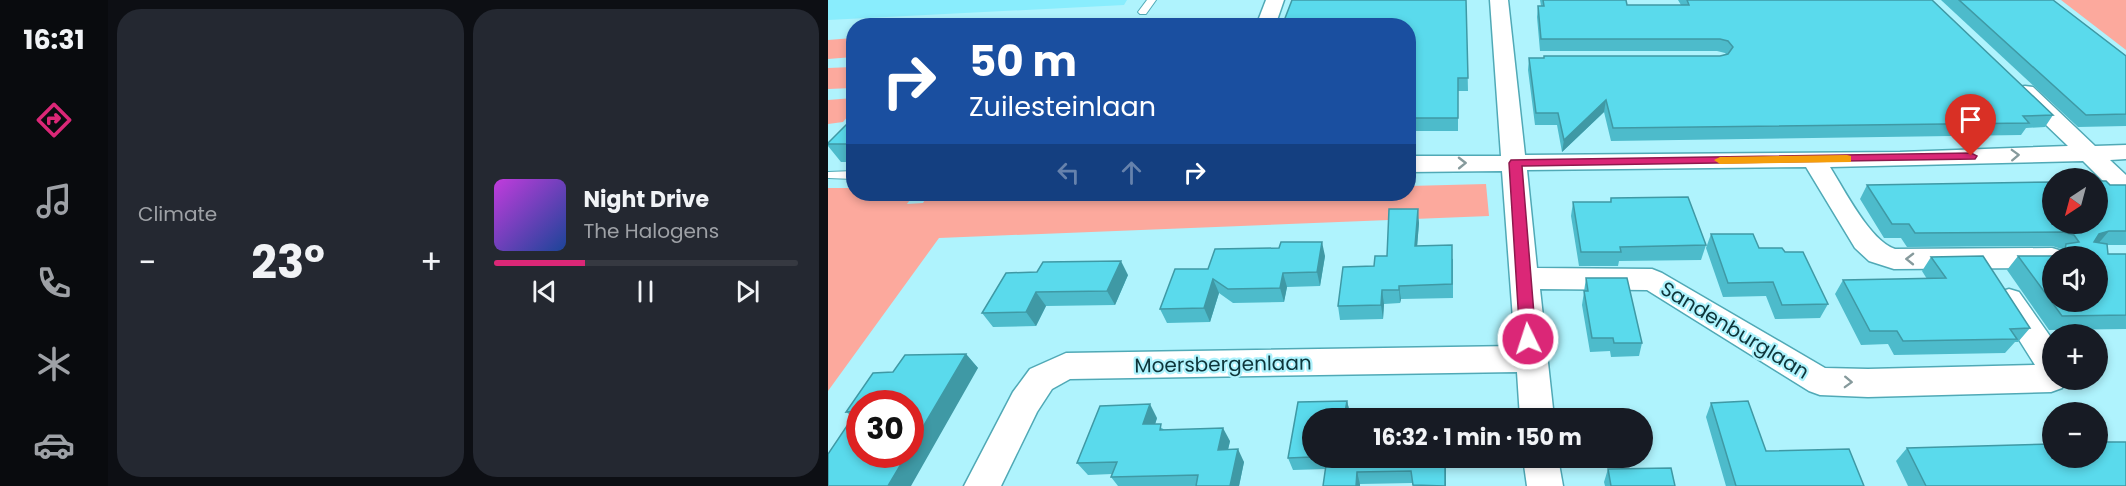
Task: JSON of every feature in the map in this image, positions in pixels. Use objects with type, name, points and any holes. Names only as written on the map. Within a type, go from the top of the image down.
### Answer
[{"type":"street","points":[[1269,18],[1275,0]]},
{"type":"street","points":[[1499,0],[1517,59],[1515,163],[1536,408]]},
{"type":"street","points":[[2013,81],[2126,189]]},
{"type":"street","points":[[1416,164],[1813,160],[2123,153]]},
{"type":"street","points":[[1813,160],[1865,241],[1879,254],[1894,258],[1983,260],[2042,258]]},
{"type":"street","points":[[1983,260],[2042,349]]},
{"type":"street","name":"Sandenburglaan","points":[[1523,278],[1652,280],[1820,381],[1891,382],[2042,378]]},
{"type":"street","name":"Moersbergenlaan","points":[[982,486],[1030,394],[1041,379],[1066,366],[1530,359]]},
{"type":"street","points":[[1542,468],[1545,486]]},
{"type":"lane","points":[[1143,12],[1152,0]]},
{"type":"lane","points":[[831,175],[846,175]]},
{"type":"shaded area","points":[[828,0],[1127,0],[1124,5],[828,20]]},
{"type":"shaded area","points":[[2061,0],[2126,0],[2126,50]]},
{"type":"shaded area","points":[[846,39],[846,58],[828,59],[828,40]]},
{"type":"shaded area","points":[[846,67],[846,88],[828,89],[828,68]]},
{"type":"shaded area","points":[[846,99],[846,118],[843,122],[828,124],[828,100]]},
{"type":"shaded area","points":[[1486,184],[1489,216],[939,238],[828,391],[828,188],[846,188],[846,201],[909,201],[907,204],[924,201],[1416,201],[1416,186]]},
{"type":"building","points":[[1292,0],[1466,0],[1468,78],[1458,78],[1458,118],[1416,118],[1416,18],[1285,18]]},
{"type":"building","points":[[1543,0],[1626,0],[1627,5],[1689,5],[1687,0],[1932,0],[2053,115],[2023,116],[2029,123],[1613,128],[1606,100],[1564,140],[1558,113],[1536,113],[1529,58],[1544,58],[1544,56],[1720,56],[1728,54],[1733,47],[1728,41],[1720,39],[1541,39],[1538,6],[1544,6]]},
{"type":"building","points":[[1959,0],[2053,0],[2126,56],[2126,114],[2086,115]]},
{"type":"building","points":[[846,125],[846,144],[828,143]]},
{"type":"building","points":[[2042,182],[2042,232],[1915,233],[1909,224],[1892,224],[1867,185]]},
{"type":"building","points":[[2108,183],[2126,185],[2126,231],[2109,231]]},
{"type":"building","points":[[1688,197],[1706,245],[1620,247],[1621,252],[1581,252],[1573,202],[1611,202],[1611,198]]},
{"type":"building","points":[[1389,209],[1418,209],[1415,246],[1452,245],[1452,284],[1399,286],[1399,290],[1382,290],[1381,305],[1338,306],[1343,267],[1374,266],[1375,256],[1387,256]]},
{"type":"building","points":[[1711,234],[1753,234],[1759,248],[1782,248],[1785,252],[1803,252],[1828,304],[1782,305],[1773,282],[1728,283]]},
{"type":"building","points":[[2070,234],[2099,234],[2094,242],[2107,244],[2107,246],[2066,246],[2066,244],[2079,242]]},
{"type":"building","points":[[1281,242],[1322,242],[1317,272],[1283,273],[1280,288],[1228,289],[1213,279],[1204,308],[1160,309],[1175,269],[1208,269],[1215,249],[1279,248]]},
{"type":"building","points":[[2108,254],[2126,254],[2126,315],[2062,316],[2059,312],[2108,312]]},
{"type":"building","points":[[1983,256],[2030,328],[2010,329],[2017,339],[1903,341],[1897,331],[1870,331],[1843,280],[1946,278],[1931,257]]},
{"type":"building","points":[[2018,256],[2042,256],[2042,289]]},
{"type":"building","points":[[1121,261],[1107,291],[1036,292],[1026,312],[982,313],[1006,273],[1037,272],[1043,262]]},
{"type":"building","points":[[1586,278],[1627,278],[1642,343],[1614,343],[1613,338],[1592,338],[1584,291],[1588,291]]},
{"type":"building","points":[[966,354],[924,425],[924,390],[861,390],[873,373],[893,372],[905,355]]},
{"type":"building","points":[[1347,401],[1346,408],[1302,408],[1302,457],[1288,458],[1298,402]]},
{"type":"building","points":[[1748,401],[1766,451],[1849,449],[1864,486],[1736,486],[1711,403]]},
{"type":"building","points":[[1150,404],[1143,424],[1161,424],[1160,430],[1223,428],[1218,450],[1238,449],[1230,486],[1196,486],[1198,475],[1111,477],[1117,462],[1077,463],[1100,406]]},
{"type":"building","points":[[846,427],[846,468],[899,468],[888,486],[828,486],[828,454]]},
{"type":"building","points":[[2108,442],[2126,442],[2126,486],[1926,486],[1907,448],[2042,444],[2042,468],[2108,468]]},
{"type":"building","points":[[1326,468],[1445,468],[1445,486],[1413,485],[1411,471],[1357,472],[1356,486],[1323,486]]},
{"type":"building","points":[[1671,468],[1675,486],[1611,486],[1608,469]]},
{"type":"slow traffic","points":[[1720,160],[1847,159]]},
{"type":"route","points":[[1528,339],[1515,163],[1971,156]]}]
